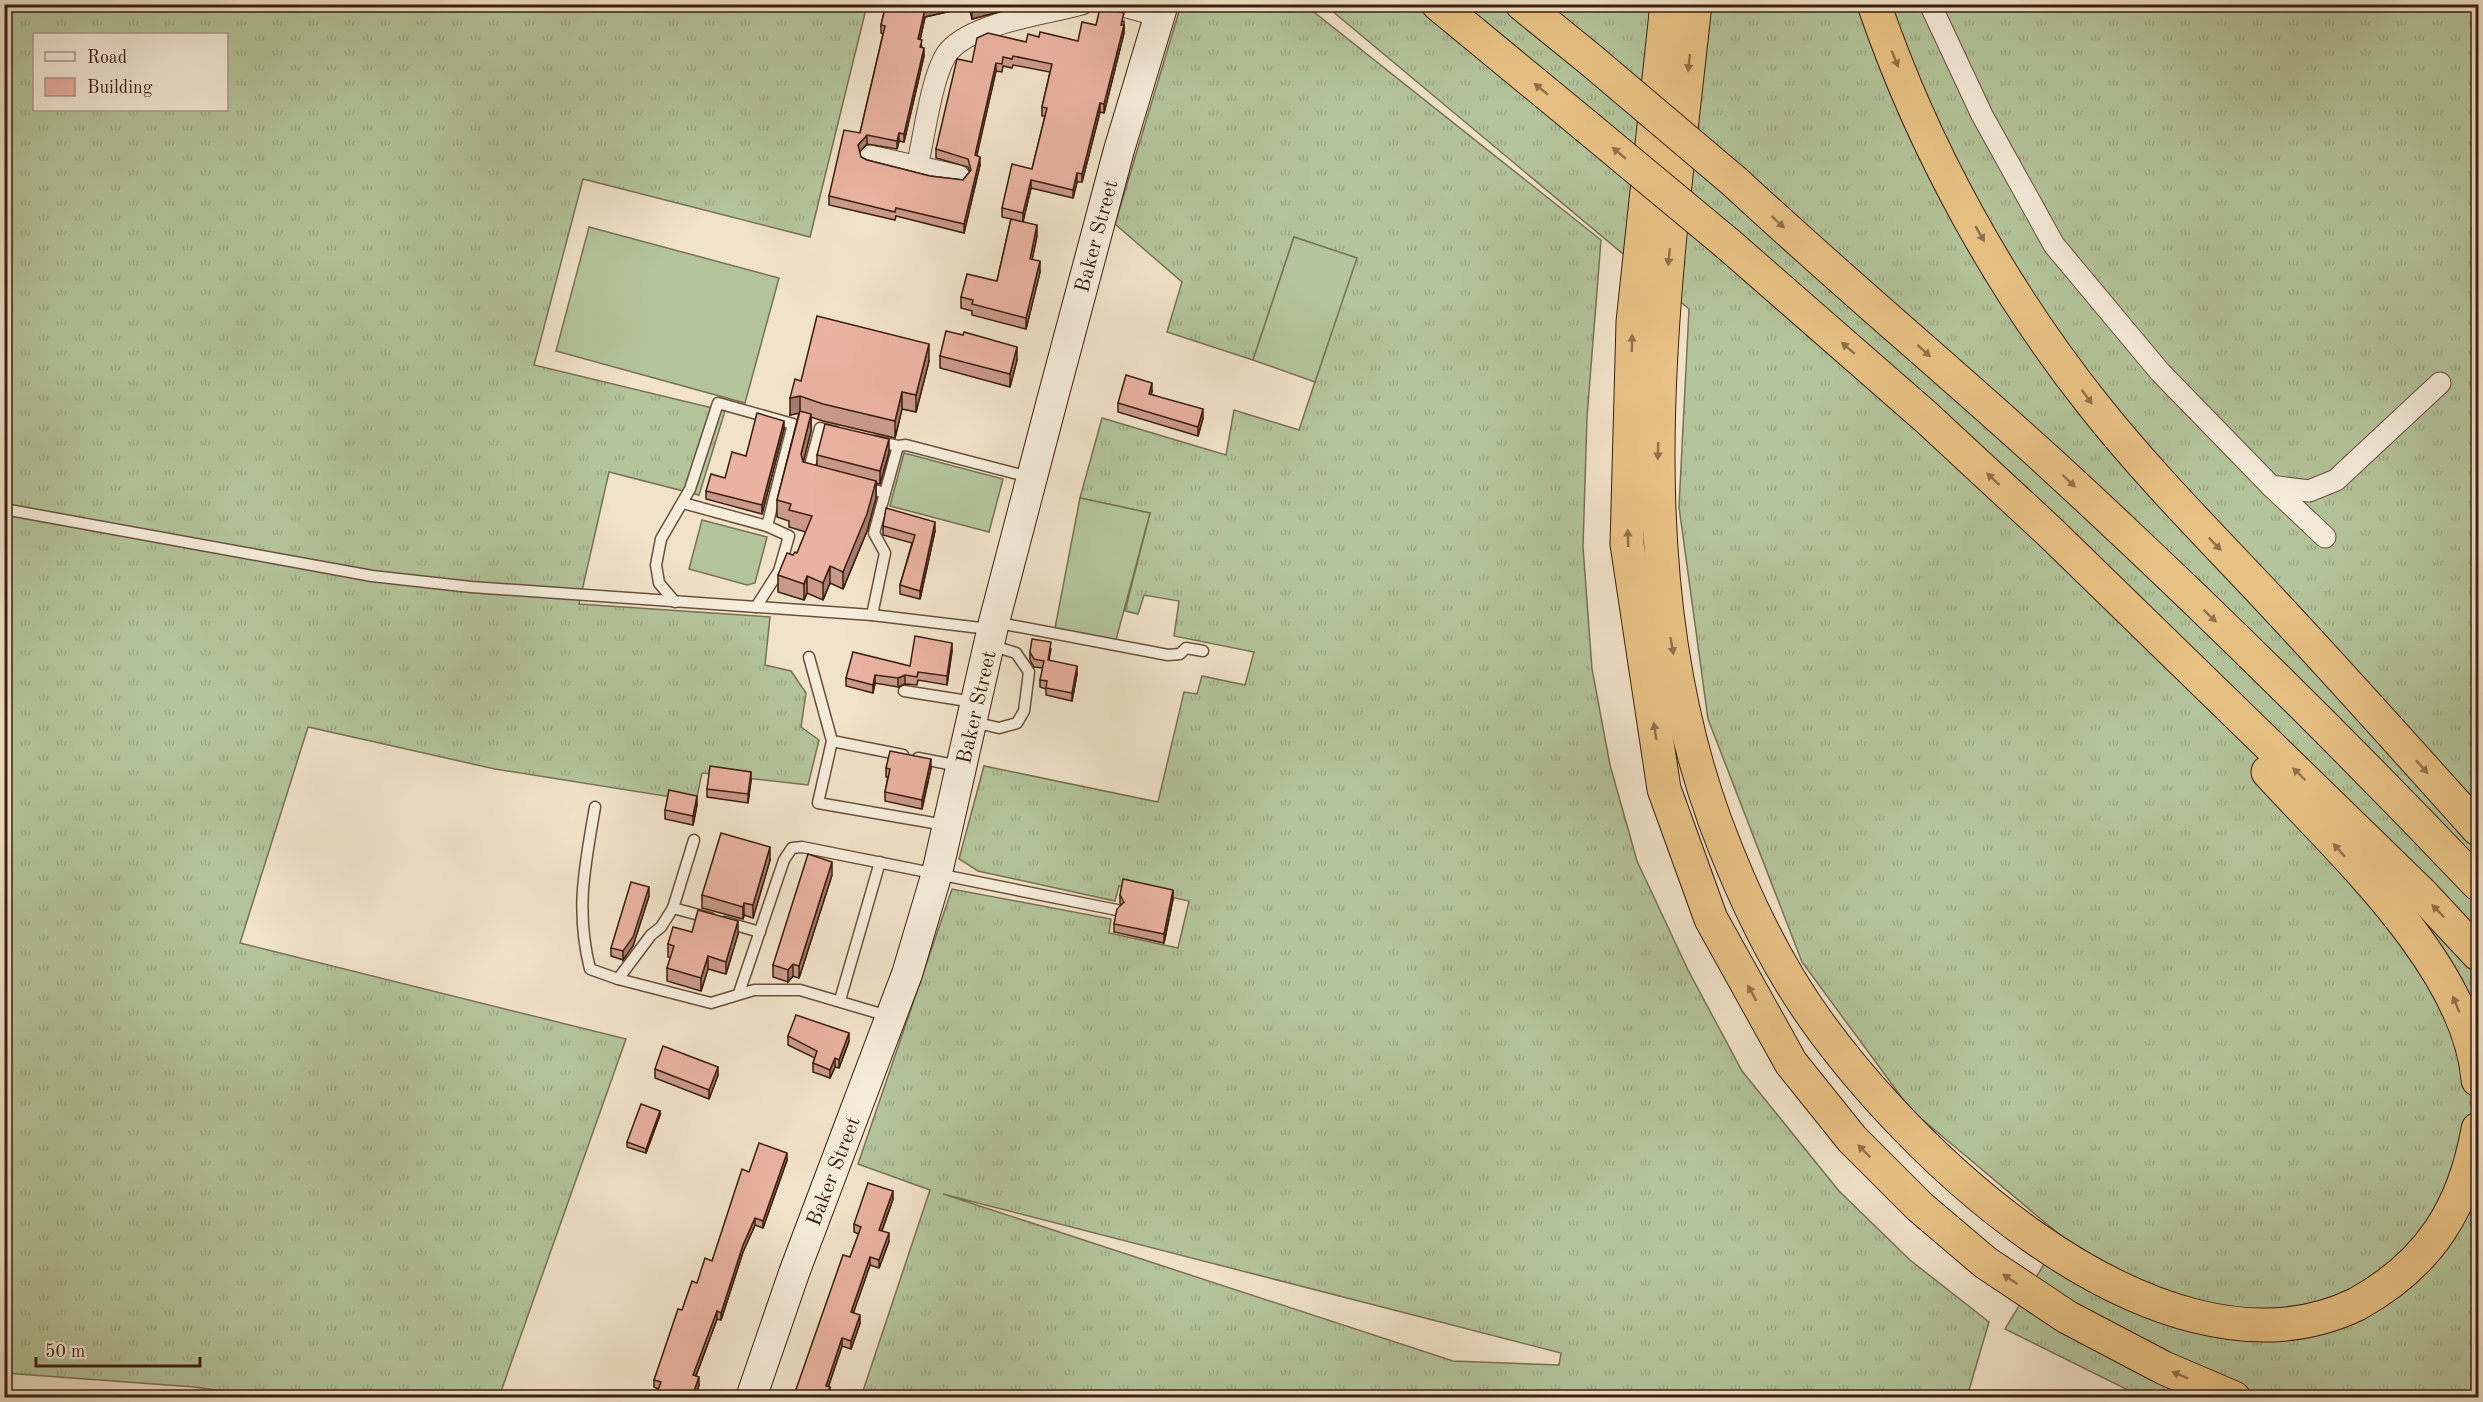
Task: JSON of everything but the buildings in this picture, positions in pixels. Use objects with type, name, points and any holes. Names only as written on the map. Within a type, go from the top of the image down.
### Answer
[{"type":"highway","points":[[1438,4],[1728,244],[1926,417],[2051,533],[2421,893],[2478,954]]},
{"type":"highway","points":[[1522,4],[1592,60],[1735,182],[2049,462],[2297,700],[2478,884]]},
{"type":"highway","points":[[1667,4],[1633,322],[1627,544],[1641,652],[1664,789],[1711,919],[1791,1063],[1851,1139],[1920,1207],[1986,1263],[2067,1317],[2164,1368],[2234,1398]]},
{"type":"highway","points":[[1695,4],[1668,272],[1660,396],[1658,460],[1663,584],[1684,711],[1715,820],[1764,933],[1790,980],[1815,1018],[1870,1091],[1921,1144],[1974,1195],[2035,1243],[2095,1281],[2142,1304],[2188,1319],[2221,1326],[2288,1325],[2320,1318],[2347,1309],[2400,1277],[2425,1252],[2460,1197],[2472,1164],[2478,1129]]},
{"type":"highway","points":[[1874,4],[1907,87],[1961,200],[2021,303],[2094,407],[2182,509],[2268,598],[2478,829]]},
{"type":"highway","points":[[2051,533],[2384,899],[2426,951],[2453,996],[2467,1032],[2478,1080]]},
{"type":"main road","name":"Baker Street","points":[[751,1398],[794,1273],[891,1017],[937,873],[992,632],[1032,477],[1119,150],[1161,10]]},
{"type":"street","points":[[917,167],[939,74],[947,55],[960,42],[981,30],[1082,4]]},
{"type":"street","points":[[1116,4],[1161,10]]},
{"type":"street","points":[[1930,4],[1982,115],[2054,245],[2160,372],[2271,486],[2325,537]]},
{"type":"street","points":[[870,156],[959,176]]},
{"type":"street","points":[[2271,486],[2309,491],[2336,480],[2440,383]]},
{"type":"lane","points":[[675,602],[658,583],[656,565],[661,539],[690,489],[718,403],[793,424]]},
{"type":"lane","points":[[767,526],[793,424],[798,420],[842,434]]},
{"type":"lane","points":[[819,476],[808,473],[820,428]]},
{"type":"lane","points":[[865,439],[898,446],[906,445],[1032,477]]},
{"type":"lane","points":[[872,615],[885,553],[874,533],[898,446]]},
{"type":"lane","points":[[852,484],[885,493]]},
{"type":"lane","points":[[683,503],[767,526],[789,536],[778,571],[756,608]]},
{"type":"lane","points":[[4,509],[372,576],[471,588],[872,615],[1175,656],[1186,648],[1203,651]]},
{"type":"lane","points":[[904,691],[975,712],[999,728],[1017,723],[1024,711],[1029,672],[1016,653],[992,632]]},
{"type":"lane","points":[[810,657],[832,741],[819,803],[948,826]]},
{"type":"lane","points":[[832,741],[962,767]]},
{"type":"lane","points":[[595,807],[581,891],[584,946],[590,969],[618,979],[711,1003],[728,999],[739,993],[800,990],[891,1017]]},
{"type":"lane","points":[[618,979],[673,908],[694,840]]},
{"type":"lane","points":[[739,993],[784,860],[792,848],[802,847],[1117,910]]},
{"type":"lane","points":[[840,1000],[880,862]]},
{"type":"lane","points":[[673,908],[760,932]]},
{"type":"green space","points":[[4,5],[867,5],[810,237],[583,179],[534,365],[725,411],[699,495],[609,472],[579,604],[770,617],[765,665],[791,671],[806,693],[801,727],[819,740],[808,785],[702,773],[696,801],[495,769],[308,727],[240,943],[626,1039],[499,1397],[271,1398],[194,1387],[5,1373]]},
{"type":"green space","points":[[1181,5],[1305,5],[1601,240],[1587,417],[1583,547],[1592,669],[1610,765],[1637,861],[1688,970],[1742,1071],[1839,1191],[1910,1260],[1989,1322],[1967,1397],[861,1397],[930,1190],[858,1164],[952,889],[1111,919],[1109,933],[1178,948],[1189,901],[1119,886],[1115,901],[978,871],[959,859],[984,766],[1158,802],[1184,692],[1197,694],[1202,676],[1245,685],[1254,652],[1174,636],[1179,601],[1144,595],[1138,614],[1125,611],[1150,513],[1080,498],[1102,418],[1226,455],[1234,410],[1299,430],[1356,258],[1294,237],[1253,360],[1167,332],[1182,282],[1115,224]],"holes":[[[943,1194],[1561,1353],[1559,1365],[1453,1361]]]},
{"type":"green space","points":[[1325,5],[2478,5],[2478,1397],[2142,1397],[2005,1329],[2061,1236],[1911,1110],[1802,962],[1708,719],[1679,507],[1689,309]]},
{"type":"green space","points":[[589,227],[779,278],[745,403],[556,351]]},
{"type":"green space","points":[[1294,237],[1357,258],[1315,382],[1253,360]]},
{"type":"green space","points":[[904,453],[1003,479],[989,532],[890,506]]},
{"type":"green space","points":[[1080,498],[1150,513],[1116,640],[1055,628]]},
{"type":"green space","points":[[702,520],[767,537],[755,583],[747,585],[689,569]]}]
